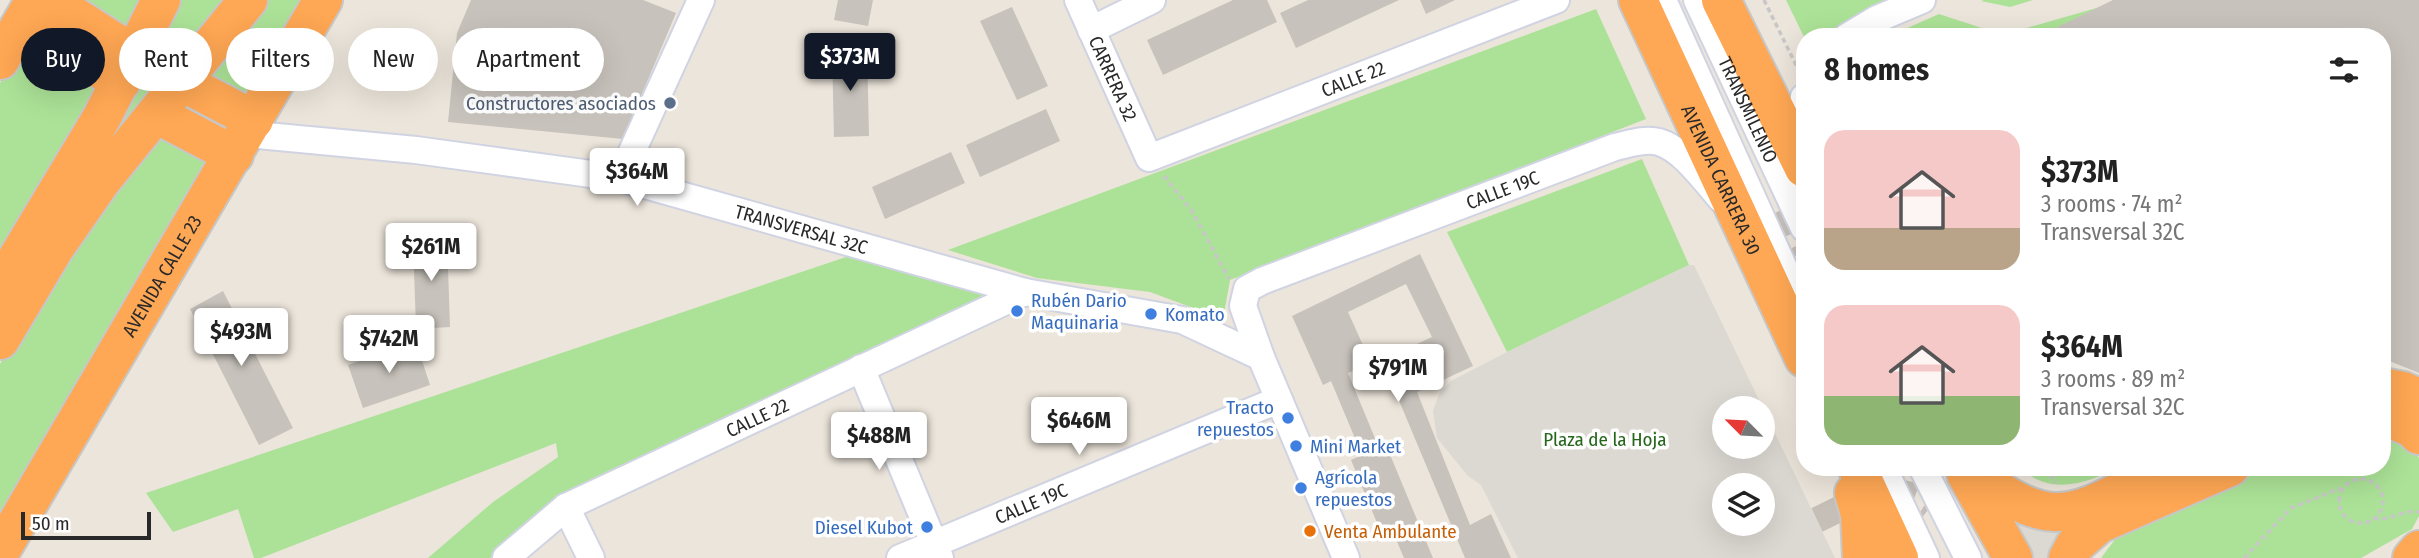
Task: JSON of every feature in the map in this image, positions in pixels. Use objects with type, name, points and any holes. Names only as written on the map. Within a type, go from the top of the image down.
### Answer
[{"type":"highway","points":[[147,28],[161,0]]},
{"type":"highway","points":[[212,45],[248,0]]},
{"type":"highway","name":"AVENIDA CALLE 23","points":[[0,552],[323,0]]},
{"type":"highway","name":"AVENIDA CARRERA 30","points":[[1638,0],[1796,341]]},
{"type":"highway","points":[[0,60],[36,7],[119,62]]},
{"type":"highway","points":[[1715,14],[1796,153]]},
{"type":"highway","points":[[0,287],[119,83]]},
{"type":"highway","points":[[0,340],[76,216],[175,91]]},
{"type":"highway","points":[[192,91],[245,136]]},
{"type":"highway","points":[[156,114],[245,136]]},
{"type":"highway","points":[[2391,389],[2419,398]]},
{"type":"highway","points":[[2391,419],[2412,428],[2419,435]]},
{"type":"highway","points":[[1849,476],[1860,514],[1862,558]]},
{"type":"highway","points":[[1861,476],[1899,558]]},
{"type":"highway","points":[[1951,476],[1964,509],[1989,558]]},
{"type":"highway","points":[[1970,476],[2013,558]]},
{"type":"highway","points":[[1978,476],[2021,505],[2065,513],[2088,507],[2151,476]]},
{"type":"highway","points":[[2068,558],[2075,545],[2099,524],[2209,476]]},
{"type":"highway","points":[[2412,558],[2419,550]]},
{"type":"street","points":[[620,178],[701,0]]},
{"type":"street","name":"CARRERA 32","points":[[1078,0],[1149,158]]},
{"type":"street","points":[[1091,30],[1152,0]]},
{"type":"street","name":"CALLE 22","points":[[1149,158],[1556,0]]},
{"type":"street","name":"TRANSMILENIO","points":[[1662,0],[1796,294]]},
{"type":"street","name":"TRANSMILENIO","points":[[1697,0],[1715,14],[1796,210]]},
{"type":"street","points":[[1862,28],[1922,0]]},
{"type":"street","name":"TRANSMILENIO","points":[[1681,39],[1731,110],[1715,14]]},
{"type":"street","name":"TRANSVERSAL 32C","points":[[245,136],[416,150],[620,178],[1025,292],[1182,320],[1261,357]]},
{"type":"street","name":"CALLE 19C","points":[[1245,298],[1274,276],[1602,152],[1641,141],[1660,142],[1677,152],[1737,215]]},
{"type":"street","name":"CALLE 22","points":[[506,558],[566,507],[1025,292]]},
{"type":"street","points":[[1245,298],[1261,357],[1346,558]]},
{"type":"street","points":[[861,368],[937,551]]},
{"type":"street","name":"CALLE 19C","points":[[900,558],[937,551],[1278,400]]},
{"type":"street","points":[[1887,476],[1926,558]]},
{"type":"street","points":[[1927,476],[1968,558]]},
{"type":"street","points":[[566,507],[591,558]]},
{"type":"path","points":[[1764,0],[1796,66]]},
{"type":"path","points":[[1149,158],[1192,211],[1245,298]]},
{"type":"path","points":[[2244,558],[2291,509],[2316,496],[2343,487],[2348,482],[2362,479],[2376,485],[2382,498],[2379,513],[2374,519]]},
{"type":"path","points":[[2343,487],[2339,500],[2342,514],[2354,522],[2384,520],[2403,512],[2419,512]]},
{"type":"green space","points":[[72,0],[149,0],[137,28],[119,29]]},
{"type":"green space","points":[[175,0],[236,0],[212,29],[162,28]]},
{"type":"green space","points":[[268,0],[306,0],[291,28],[246,28]]},
{"type":"green space","points":[[1786,0],[1903,0],[1835,28],[1800,28]]},
{"type":"green space","points":[[1984,0],[2033,0],[2010,7],[1981,1]]},
{"type":"green space","points":[[2100,7],[2056,28],[2026,28]]},
{"type":"green space","points":[[1596,9],[1646,119],[1230,280],[1223,319],[1150,292],[1037,278],[948,250]]},
{"type":"green space","points":[[1939,14],[1982,28],[1907,28]]},
{"type":"green space","points":[[21,47],[21,91],[98,91],[0,257],[0,83]]},
{"type":"green space","points":[[226,55],[226,88],[212,80],[212,73]]},
{"type":"green space","points":[[132,91],[160,91],[95,169]]},
{"type":"green space","points":[[231,91],[256,91],[250,102]]},
{"type":"green space","points":[[167,134],[220,156],[0,532],[0,364],[84,223],[142,149]]},
{"type":"green space","points":[[1642,159],[1689,265],[1507,352],[1447,232]]},
{"type":"green space","points":[[852,255],[997,295],[514,538],[490,558],[428,558],[493,502],[558,457],[556,443],[261,558],[254,558],[238,509],[173,532],[146,493]]},
{"type":"green space","points":[[2391,435],[2410,444],[2419,458],[2419,516],[2412,529],[2361,558],[2101,558],[2116,538],[2147,518],[2239,476],[2391,476]]},
{"type":"green space","points":[[2031,476],[2100,476],[2069,484],[2043,482]]},
{"type":"shaded area","name":"Plaza de la Hoja","points":[[1689,265],[1694,265],[1757,396],[1712,396],[1712,459],[1775,459],[1775,433],[1835,558],[1518,558],[1481,485],[1468,476],[1437,438],[1433,411],[1439,394],[1451,381]]},
{"type":"shaded area","points":[[2002,503],[2072,519],[2059,558],[2025,558]]},
{"type":"building","points":[[471,0],[643,0],[676,13],[623,139],[448,122],[452,82],[452,91],[604,91],[604,28],[459,28]]},
{"type":"building","points":[[838,0],[873,0],[868,26],[834,20]]},
{"type":"building","points":[[1233,0],[1267,0],[1277,22],[1163,75],[1147,40]]},
{"type":"building","points":[[1308,0],[1399,0],[1296,48],[1280,13]]},
{"type":"building","points":[[1420,0],[1455,0],[1426,14]]},
{"type":"building","points":[[2113,0],[2419,0],[2419,373],[2391,362],[2391,28],[2055,28]]},
{"type":"building","points":[[1012,7],[1048,86],[1017,100],[980,21]]},
{"type":"building","points":[[867,49],[869,136],[834,137],[832,50]]},
{"type":"building","points":[[1046,109],[1060,141],[980,177],[966,145]]},
{"type":"building","points":[[951,152],[965,183],[885,219],[872,187]]},
{"type":"building","points":[[447,238],[450,327],[416,329],[413,239]]},
{"type":"building","points":[[1420,254],[1473,366],[1417,392],[1470,525],[1491,514],[1511,558],[1465,558],[1382,360],[1432,337],[1406,284],[1348,312],[1371,363],[1348,373],[1379,448],[1386,445],[1433,558],[1404,558],[1392,530],[1382,535],[1351,460],[1362,455],[1331,381],[1323,385],[1292,316]]},
{"type":"building","points":[[223,291],[293,428],[259,445],[190,309]]},
{"type":"building","points":[[416,342],[430,385],[363,408],[348,365]]},
{"type":"tunnel","points":[[1783,209],[1796,236]]},
{"type":"tunnel","points":[[1879,500],[1891,489],[1898,476]]},
{"type":"tunnel","points":[[1817,520],[1859,500],[1888,492],[1916,497],[1931,506]]},
{"type":"place","name":"Constructores asociados","points":[[670,103]]},
{"type":"place","name":"Rubén Dario Maquinaria","points":[[1017,311]]},
{"type":"place","name":"Komato","points":[[1151,314]]},
{"type":"place","name":"Tracto repuestos","points":[[1288,418]]},
{"type":"place","name":"Mini Market","points":[[1296,446]]},
{"type":"place","name":"Agrícola repuestos","points":[[1301,488]]},
{"type":"place","name":"Diesel Kubot","points":[[927,527]]},
{"type":"place","name":"Venta Ambulante","points":[[1310,531]]}]
